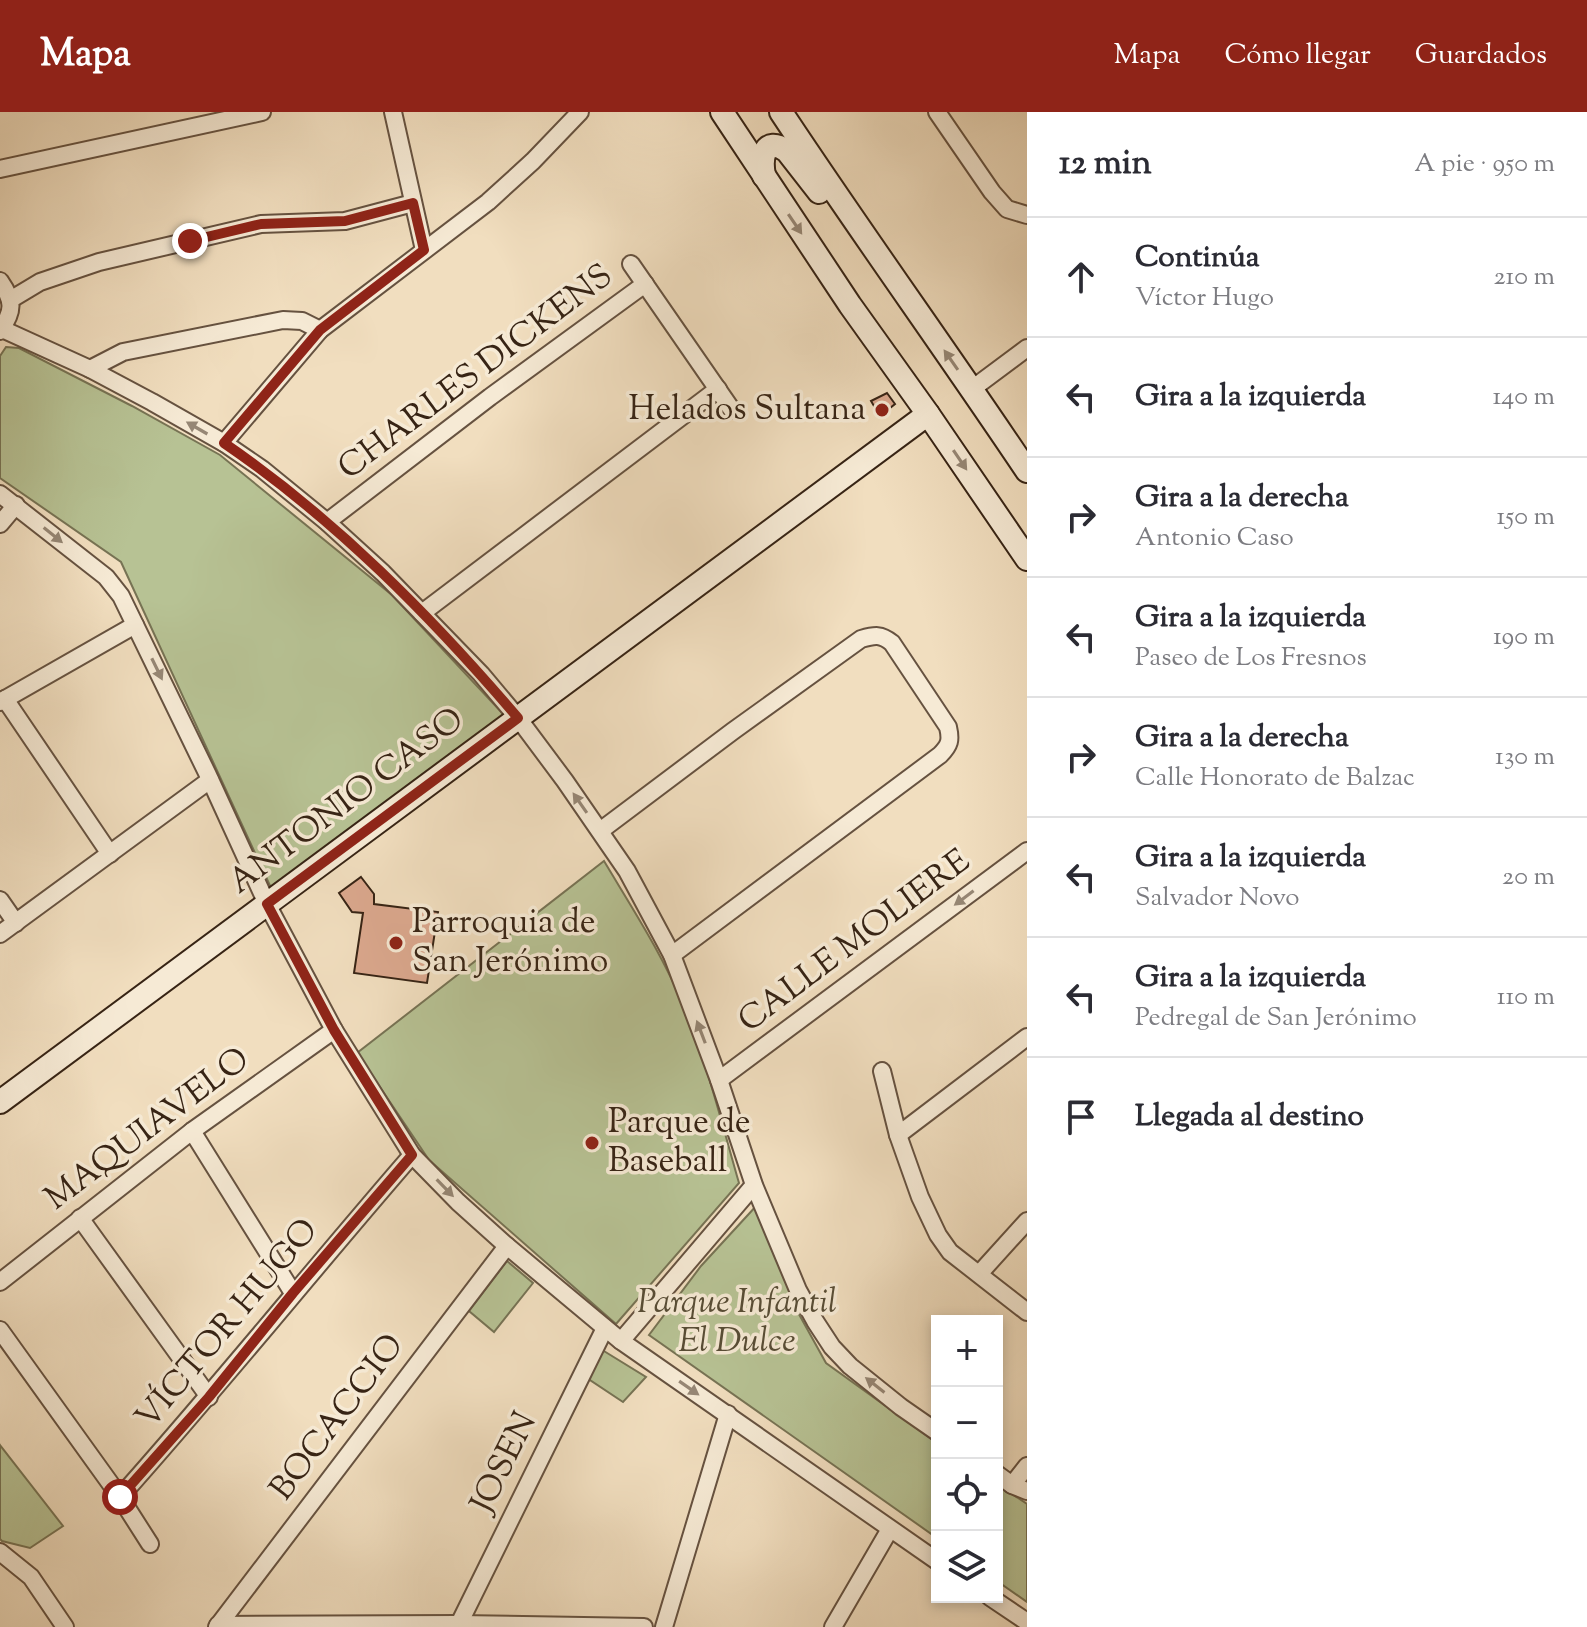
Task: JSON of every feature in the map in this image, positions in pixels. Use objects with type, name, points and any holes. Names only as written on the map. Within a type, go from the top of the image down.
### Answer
[{"type":"street","points":[[0,169],[262,112]]},
{"type":"street","points":[[393,112],[424,250]]},
{"type":"street","points":[[224,443],[320,330],[488,202],[580,112]]},
{"type":"street","points":[[722,112],[850,305],[1027,559]]},
{"type":"street","points":[[781,112],[1027,471]]},
{"type":"street","points":[[937,112],[992,192],[1007,209],[1027,215]]},
{"type":"street","points":[[764,176],[762,155],[774,146],[781,147],[821,195],[851,218]]},
{"type":"street","points":[[10,300],[40,282],[99,262],[261,224],[345,221],[413,203]]},
{"type":"street","points":[[631,264],[645,284]]},
{"type":"street","points":[[0,281],[10,300],[9,318],[1,329],[90,369],[224,443],[262,469],[383,573],[481,674],[518,718],[627,871],[672,955],[754,1185],[798,1290],[827,1341],[850,1366],[931,1428]]},
{"type":"street","name":"CHARLES DICKENS","points":[[327,522],[490,397],[645,284],[732,410]]},
{"type":"street","points":[[90,369],[123,352],[283,320],[302,321],[320,330]]},
{"type":"street","points":[[972,389],[1027,348]]},
{"type":"street","points":[[422,613],[718,389]]},
{"type":"street","name":"ANTONIO CASO","points":[[0,1102],[928,414]]},
{"type":"street","points":[[0,494],[106,577],[121,596],[267,904],[334,1030],[412,1155],[507,1246],[621,1341],[931,1557]]},
{"type":"street","points":[[0,524],[16,505]]},
{"type":"street","points":[[110,854],[2,700],[135,625]]},
{"type":"street","points":[[600,831],[861,639],[874,635],[883,636],[892,643],[948,727],[949,747],[940,755],[672,955]]},
{"type":"street","points":[[0,934],[210,780]]},
{"type":"street","name":"CALLE MOLIERE","points":[[719,1080],[1027,851]]},
{"type":"street","points":[[0,900],[16,923]]},
{"type":"street","name":"MAQUIAVELO","points":[[0,1282],[192,1131],[334,1030]]},
{"type":"street","points":[[898,1135],[1027,1037]]},
{"type":"street","points":[[882,1071],[898,1135],[920,1197],[938,1235],[950,1252],[1027,1312]]},
{"type":"street","points":[[192,1131],[293,1293]]},
{"type":"street","name":"VÍCTOR HUGO","points":[[120,1497],[209,1397],[293,1293],[412,1155]]},
{"type":"street","points":[[621,1341],[754,1185]]},
{"type":"street","points":[[80,1218],[209,1397]]},
{"type":"street","points":[[979,1274],[1027,1221]]},
{"type":"street","name":"BOCACCIO","points":[[217,1626],[507,1246]]},
{"type":"street","name":"JOSEN","points":[[459,1624],[605,1328]]},
{"type":"street","points":[[0,1330],[120,1497],[150,1544]]},
{"type":"street","points":[[664,1627],[728,1414]]},
{"type":"street","points":[[1020,1488],[1027,1466]]},
{"type":"street","points":[[833,1627],[890,1529]]},
{"type":"street","points":[[1,1556],[31,1577],[65,1627]]},
{"type":"street","points":[[999,1603],[1027,1622]]},
{"type":"street","points":[[217,1626],[459,1624],[644,1627]]},
{"type":"green space","points":[[6,347],[19,348],[220,455],[392,595],[505,716],[272,890],[121,562],[0,478],[0,356]]},
{"type":"green space","points":[[604,861],[657,950],[684,1007],[707,1072],[739,1183],[616,1324],[429,1160],[357,1053]]},
{"type":"green space","name":"Parque Infantil El Dulce","points":[[758,1204],[795,1307],[826,1363],[931,1439],[931,1534],[649,1335],[701,1266]]},
{"type":"green space","points":[[507,1261],[533,1283],[494,1332],[469,1311]]},
{"type":"green space","points":[[599,1348],[646,1377],[623,1402],[587,1378]]},
{"type":"green space","points":[[0,1445],[63,1526],[30,1548],[0,1539]]},
{"type":"green space","points":[[1003,1488],[1027,1504],[1027,1602],[1003,1585]]},
{"type":"building","name":"Helados Sultana","points":[[887,393],[895,404],[880,416],[871,401]]},
{"type":"building","name":"Parroquia de San Jerónimo","points":[[361,877],[374,894],[374,904],[438,912],[427,983],[354,973],[363,913],[352,912],[339,893]]},
{"type":"place","name":"Helados Sultana","points":[[882,410]]},
{"type":"place","name":"Parroquia de San Jerónimo","points":[[396,943]]},
{"type":"place","name":"Parque de Baseball","points":[[592,1143]]},
{"type":"route","points":[[120,1497],[209,1397],[293,1293],[412,1155],[334,1030],[267,904],[518,718],[481,674],[383,573],[327,522],[262,469],[224,443],[320,330],[424,250],[413,203],[345,221],[261,224],[190,241]]}]
